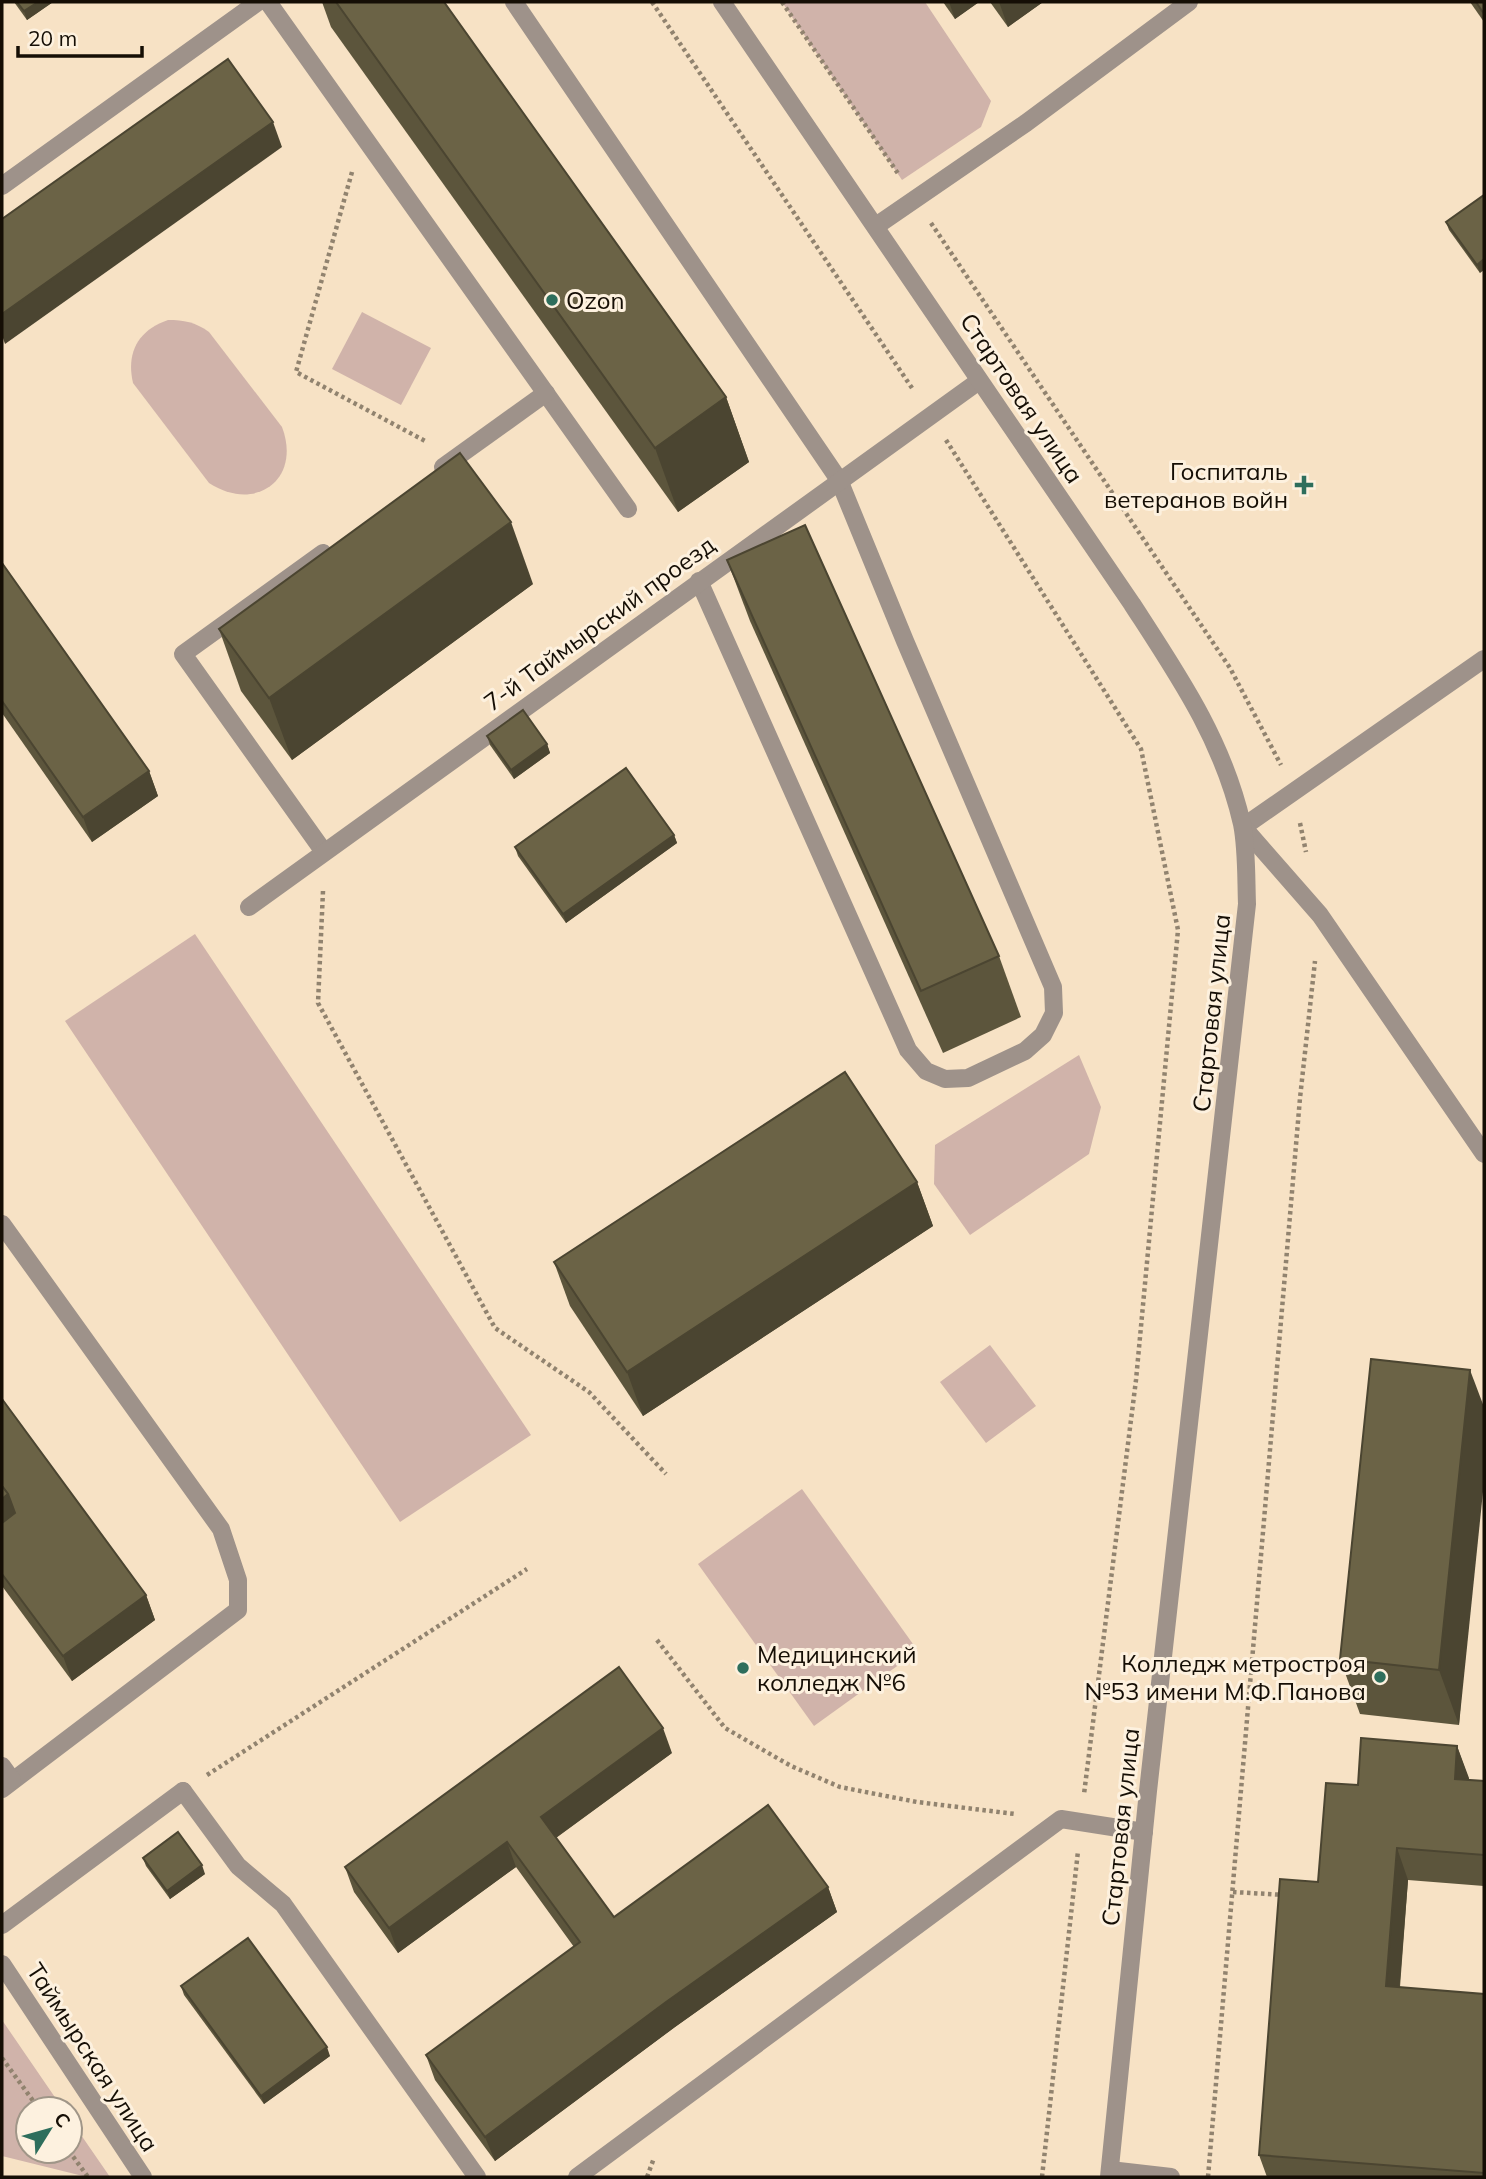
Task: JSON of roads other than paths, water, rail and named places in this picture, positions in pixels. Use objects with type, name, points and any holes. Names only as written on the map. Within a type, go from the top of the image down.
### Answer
[{"type":"street","points":[[2,186],[258,2]]},
{"type":"street","points":[[268,2],[628,509]]},
{"type":"street","points":[[514,2],[839,480],[1053,987],[1054,1013],[1043,1035],[1025,1051],[968,1079],[945,1079],[926,1071],[908,1049],[699,581]]},
{"type":"street","name":"Стартовая улица","points":[[722,2],[1132,604],[1197,706],[1227,769],[1242,827],[1247,904],[1244,941],[1144,1832],[1110,2174]]},
{"type":"street","points":[[876,226],[1026,123],[1189,2]]},
{"type":"street","name":"7-й Таймырский проезд","points":[[248,906],[979,381]]},
{"type":"street","points":[[423,481],[546,393]]},
{"type":"street","points":[[324,852],[183,654],[336,544]]},
{"type":"street","points":[[1484,659],[1242,827],[1320,915],[1484,1154]]},
{"type":"street","points":[[2,1224],[221,1529],[238,1580],[238,1610],[5,1779]]},
{"type":"street","points":[[2,1925],[183,1791],[238,1866],[283,1904],[477,2177]]},
{"type":"street","points":[[577,2177],[1061,1819],[1144,1832]]},
{"type":"street","name":"Таймырская улица","points":[[2,1964],[143,2177]]},
{"type":"street","points":[[1110,2174],[1171,2177]]},
{"type":"place","name":"Ozon","points":[[552,300]]},
{"type":"place","name":"Госпиталь ветеранов войн","points":[[1304,485]]},
{"type":"place","name":"Медицинский колледж №6","points":[[743,1668]]},
{"type":"place","name":"Колледж метростроя №53 имени М.Ф.Панова","points":[[1380,1677]]}]
